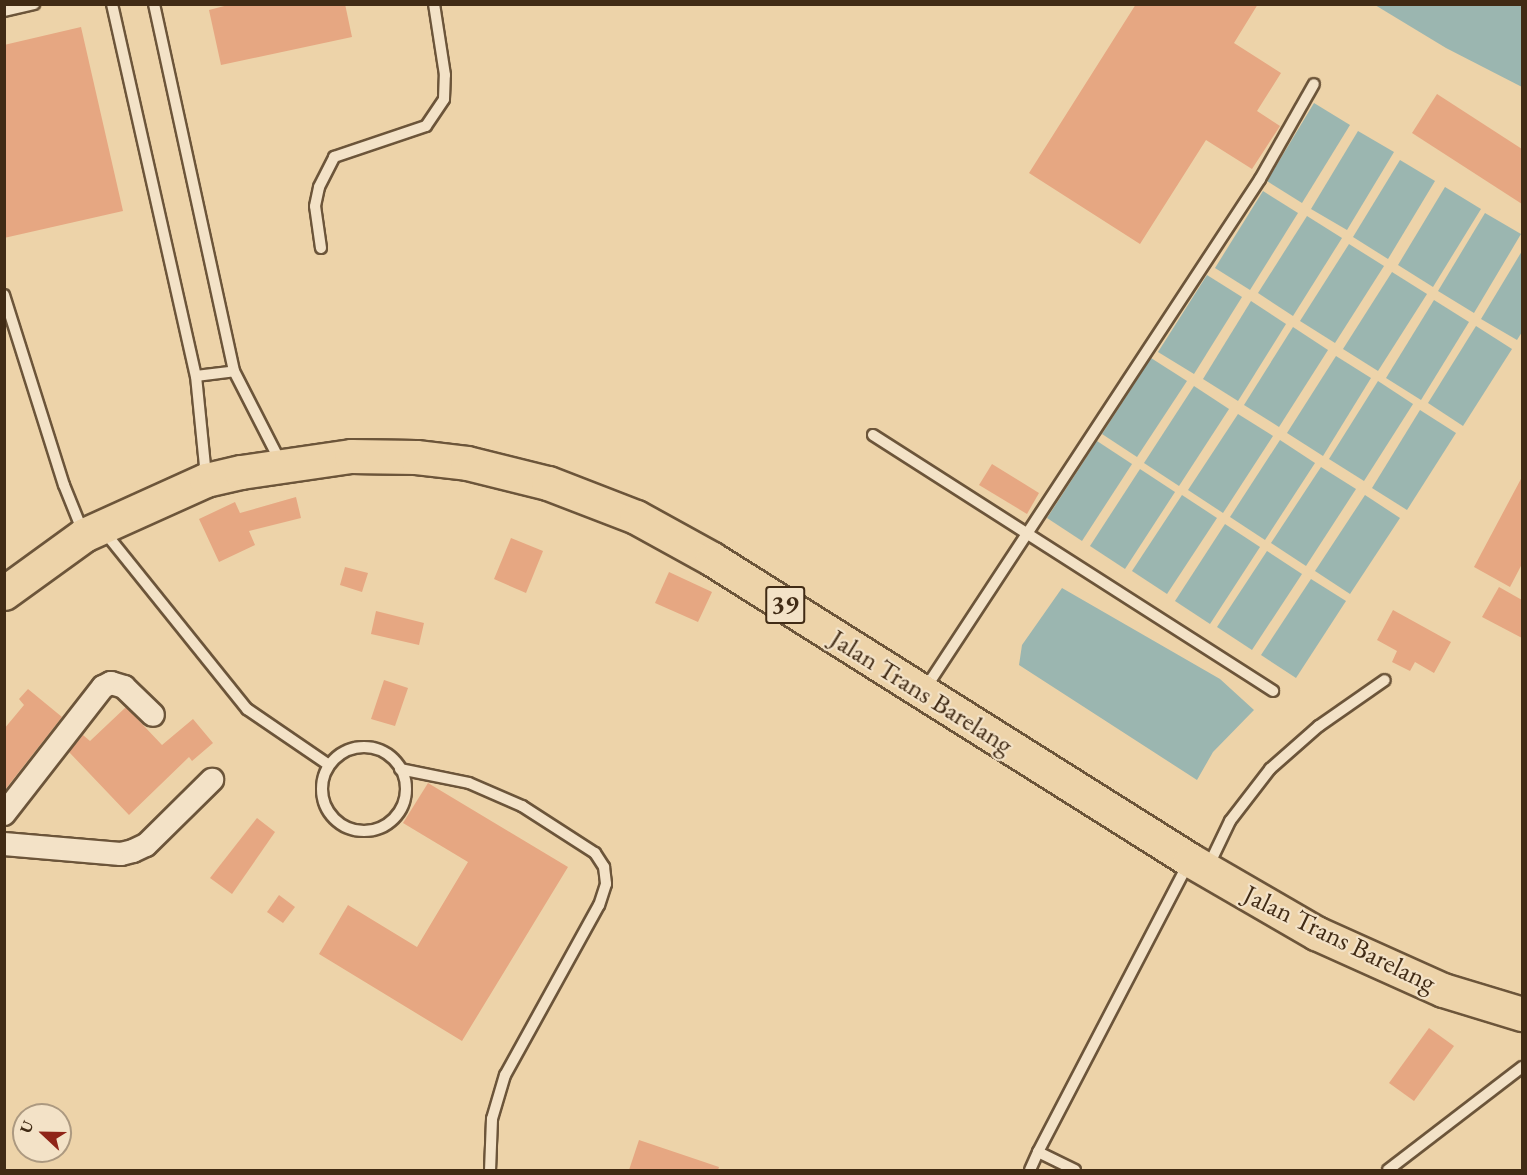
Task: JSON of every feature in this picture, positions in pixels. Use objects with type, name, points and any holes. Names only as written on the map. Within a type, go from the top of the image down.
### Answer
[{"type":"highway","name":"Jalan Trans Barelang","points":[[4,593],[92,532],[206,480],[282,464],[351,456],[416,457],[467,463],[548,483],[636,517],[712,559],[1199,865],[1316,933],[1454,994],[1522,1014]]},
{"type":"street","points":[[4,814],[103,687],[111,683],[124,687],[153,715]]},
{"type":"street","points":[[4,844],[121,854],[133,851],[146,845],[212,780]]},
{"type":"lane","points":[[4,11],[34,4]]},
{"type":"lane","points":[[112,4],[196,376],[206,480]]},
{"type":"lane","points":[[154,4],[234,371],[282,464]]},
{"type":"lane","points":[[321,248],[315,206],[319,187],[334,157],[426,126],[444,99],[445,75],[434,4]]},
{"type":"lane","points":[[923,692],[1260,178],[1314,84]]},
{"type":"lane","points":[[4,295],[64,485],[92,532],[247,709],[329,765]]},
{"type":"lane","points":[[196,376],[234,371]]},
{"type":"lane","points":[[873,435],[1273,691]]},
{"type":"lane","points":[[1030,1170],[1199,865],[1230,821],[1270,769],[1319,726],[1385,680]]},
{"type":"lane","points":[[366,747],[392,757],[400,769],[405,782],[400,810],[386,824],[368,831],[342,825],[325,806],[323,779],[329,765],[352,748],[366,747]]},
{"type":"lane","points":[[400,769],[469,783],[522,806],[595,853],[604,867],[606,884],[599,904],[506,1075],[492,1119],[490,1170]]},
{"type":"lane","points":[[1388,1170],[1522,1067]]},
{"type":"lane","points":[[1038,1152],[1075,1170]]},
{"type":"water","points":[[1375,5],[1522,5],[1522,87],[1446,48]]},
{"type":"water","points":[[1314,103],[1350,125],[1302,203],[1267,181]]},
{"type":"water","points":[[1358,131],[1394,152],[1347,230],[1311,209]]},
{"type":"water","points":[[1400,160],[1435,181],[1388,259],[1353,237]]},
{"type":"water","points":[[1445,187],[1481,209],[1433,287],[1398,265]]},
{"type":"water","points":[[1263,191],[1298,213],[1250,290],[1215,268]]},
{"type":"water","points":[[1485,213],[1521,234],[1474,313],[1438,291]]},
{"type":"water","points":[[1307,216],[1342,238],[1293,316],[1258,293]]},
{"type":"water","points":[[1349,244],[1384,266],[1335,343],[1300,321]]},
{"type":"water","points":[[1522,251],[1522,332],[1517,340],[1481,319]]},
{"type":"water","points":[[1392,272],[1427,294],[1378,371],[1343,349]]},
{"type":"water","points":[[1207,275],[1242,297],[1194,374],[1158,352]]},
{"type":"water","points":[[1434,300],[1469,322],[1421,400],[1386,378]]},
{"type":"water","points":[[1251,301],[1286,324],[1238,401],[1203,379]]},
{"type":"water","points":[[1476,326],[1512,349],[1463,426],[1428,403]]},
{"type":"water","points":[[1293,327],[1328,350],[1279,427],[1244,405]]},
{"type":"water","points":[[1336,356],[1371,378],[1323,456],[1287,433]]},
{"type":"water","points":[[1151,358],[1187,381],[1137,457],[1102,434]]},
{"type":"water","points":[[1378,381],[1413,404],[1364,481],[1329,459]]},
{"type":"water","points":[[1194,386],[1229,409],[1179,486],[1144,463]]},
{"type":"water","points":[[1420,410],[1456,433],[1407,510],[1372,488]]},
{"type":"water","points":[[1238,414],[1273,436],[1223,513],[1188,490]]},
{"type":"water","points":[[1280,440],[1315,463],[1265,540],[1230,517]]},
{"type":"water","points":[[1097,441],[1132,464],[1082,541],[1047,518]]},
{"type":"water","points":[[1321,467],[1356,489],[1306,566],[1271,543]]},
{"type":"water","points":[[1140,469],[1175,492],[1125,569],[1090,546]]},
{"type":"water","points":[[1182,495],[1217,518],[1167,594],[1132,571]]},
{"type":"water","points":[[1365,495],[1400,518],[1350,594],[1315,571]]},
{"type":"water","points":[[1225,524],[1260,547],[1210,624],[1175,601]]},
{"type":"water","points":[[1267,551],[1302,574],[1252,650],[1217,627]]},
{"type":"water","points":[[1311,579],[1346,601],[1296,678],[1261,655]]},
{"type":"water","points":[[1062,588],[1220,679],[1254,710],[1213,752],[1197,780],[1019,665],[1022,645]]},
{"type":"building","points":[[232,4],[345,4],[352,37],[221,65],[209,10]]},
{"type":"building","points":[[1136,4],[1258,4],[1234,43],[1281,73],[1257,111],[1280,126],[1252,169],[1206,140],[1140,244],[1029,173]]},
{"type":"building","points":[[81,27],[123,211],[4,238],[4,45]]},
{"type":"building","points":[[1437,94],[1522,149],[1522,204],[1412,133]]},
{"type":"building","points":[[992,464],[1039,493],[1027,514],[979,485]]},
{"type":"building","points":[[1522,477],[1522,564],[1510,587],[1474,567]]},
{"type":"building","points":[[296,497],[301,518],[249,531],[255,545],[219,562],[199,519],[235,502],[240,513]]},
{"type":"building","points":[[511,538],[543,551],[526,593],[494,579]]},
{"type":"building","points":[[345,567],[368,573],[362,592],[340,585]]},
{"type":"building","points":[[669,572],[712,592],[698,622],[655,603]]},
{"type":"building","points":[[1499,587],[1522,600],[1522,638],[1482,617]]},
{"type":"building","points":[[1393,610],[1451,642],[1434,673],[1415,662],[1410,671],[1392,662],[1397,651],[1377,640]]},
{"type":"building","points":[[376,611],[424,623],[419,645],[371,634]]},
{"type":"building","points":[[384,680],[408,688],[395,726],[371,719]]},
{"type":"building","points":[[28,689],[62,717],[4,791],[4,729],[24,705],[19,699]]},
{"type":"building","points":[[126,707],[162,745],[193,719],[213,743],[192,761],[189,757],[129,815],[69,752],[83,735],[90,741]]},
{"type":"building","points":[[428,783],[568,867],[462,1041],[319,954],[348,905],[417,947],[468,862],[403,823]]},
{"type":"building","points":[[257,818],[275,832],[232,894],[210,878]]},
{"type":"building","points":[[279,895],[295,907],[283,923],[267,912]]},
{"type":"building","points":[[1429,1028],[1454,1046],[1414,1101],[1389,1083]]},
{"type":"building","points":[[639,1140],[719,1167],[718,1170],[629,1170]]}]
